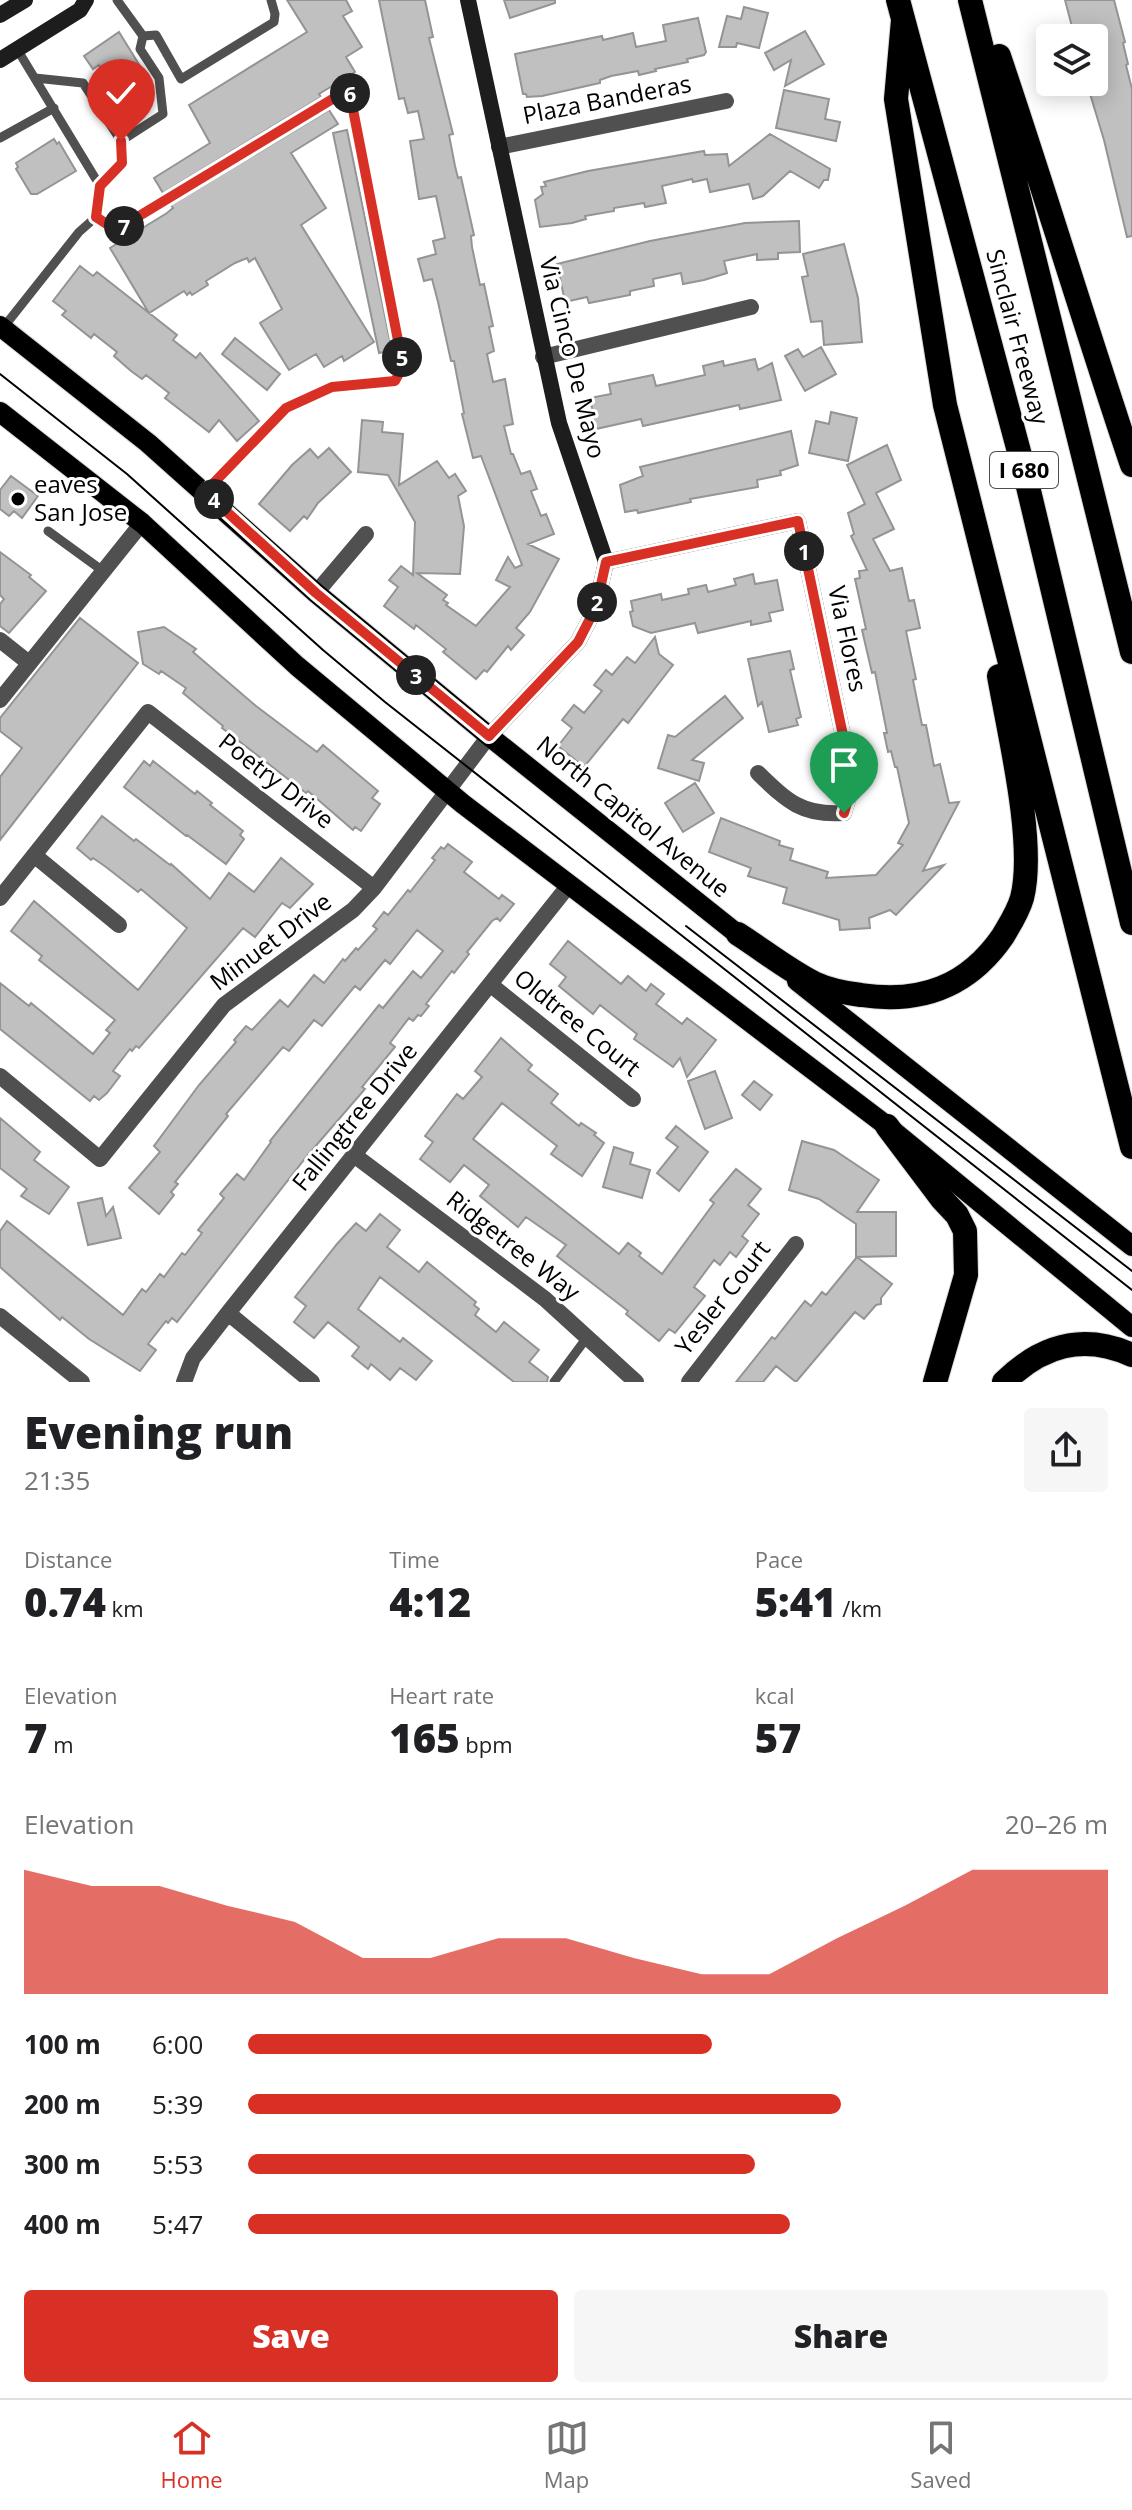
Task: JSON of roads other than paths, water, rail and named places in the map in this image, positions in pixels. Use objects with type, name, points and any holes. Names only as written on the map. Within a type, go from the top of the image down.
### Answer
[{"type":"highway","name":"Sinclair Freeway","points":[[970,0],[1132,652]]},
{"type":"highway","points":[[980,0],[1044,188],[1132,465]]},
{"type":"highway","name":"Sinclair Freeway","points":[[900,10],[1025,474],[1132,923]]},
{"type":"highway","points":[[900,10],[896,99],[945,405],[1132,1147]]},
{"type":"highway","points":[[738,934],[813,983],[833,990],[897,999],[920,996],[965,976],[983,961],[998,942],[1012,922],[1022,899],[1025,847],[1010,738],[990,630],[987,579]]},
{"type":"highway","points":[[887,1126],[957,1215],[965,1231],[966,1275],[935,1382]]},
{"type":"highway","points":[[1004,1382],[1033,1359],[1070,1344],[1095,1342],[1132,1355]]},
{"type":"main road","name":"North Capitol Avenue","points":[[1,327],[205,492],[316,593],[489,736],[1132,1246]]},
{"type":"main road","points":[[0,412],[142,523],[297,666],[446,790],[887,1126],[1132,1327]]},
{"type":"street","points":[[0,15],[25,0]]},
{"type":"street","points":[[0,60],[80,10],[86,0]]},
{"type":"street","name":"Via Cinco De Mayo","points":[[468,0],[559,423],[606,562]]},
{"type":"street","name":"Plaza Banderas","points":[[499,147],[726,101]]},
{"type":"street","points":[[543,357],[751,307]]},
{"type":"street","name":"Via Flores","points":[[606,562],[798,521],[853,783],[844,813],[819,815],[784,799],[758,773]]},
{"type":"street","points":[[0,700],[142,523]]},
{"type":"street","points":[[316,593],[366,534]]},
{"type":"street","points":[[489,736],[578,642],[596,607],[606,562]]},
{"type":"street","points":[[0,640],[29,663]]},
{"type":"street","name":"Poetry Drive","points":[[34,855],[148,712],[374,888]]},
{"type":"street","name":"Minuet Drive","points":[[0,1076],[100,1159],[224,1005],[353,910],[374,888],[489,736]]},
{"type":"street","points":[[0,898],[34,855],[119,925]]},
{"type":"street","name":"Fallingtree Drive","points":[[184,1382],[193,1358],[569,885]]},
{"type":"street","name":"Oldtree Court","points":[[491,985],[633,1099]]},
{"type":"street","name":"Ridgetree Way","points":[[354,1155],[545,1299],[636,1382]]},
{"type":"street","name":"Yesler Court","points":[[689,1382],[796,1244]]},
{"type":"street","points":[[228,1313],[312,1382]]},
{"type":"street","points":[[0,1316],[82,1382]]},
{"type":"lane","points":[[117,0],[143,36],[140,49],[159,78],[163,114],[121,141]]},
{"type":"lane","points":[[143,36],[156,35],[181,79],[274,22],[271,0]]},
{"type":"lane","points":[[17,49],[100,186]]},
{"type":"lane","points":[[1,327],[79,232],[96,217],[100,186],[122,163],[121,141],[83,83],[35,78]]},
{"type":"lane","points":[[96,217],[116,230],[349,89],[403,366],[395,381],[332,387],[286,408],[205,492]]},
{"type":"lane","points":[[0,138],[54,108]]},
{"type":"lane","points":[[48,531],[103,571]]},
{"type":"lane","points":[[554,1382],[588,1336]]},
{"type":"tram line","points":[[0,374],[127,474],[385,702],[1132,1290]]},
{"type":"tram line","points":[[686,926],[1132,1271]]},
{"type":"place","name":"eaves San Jose","points":[[18,499]]}]
